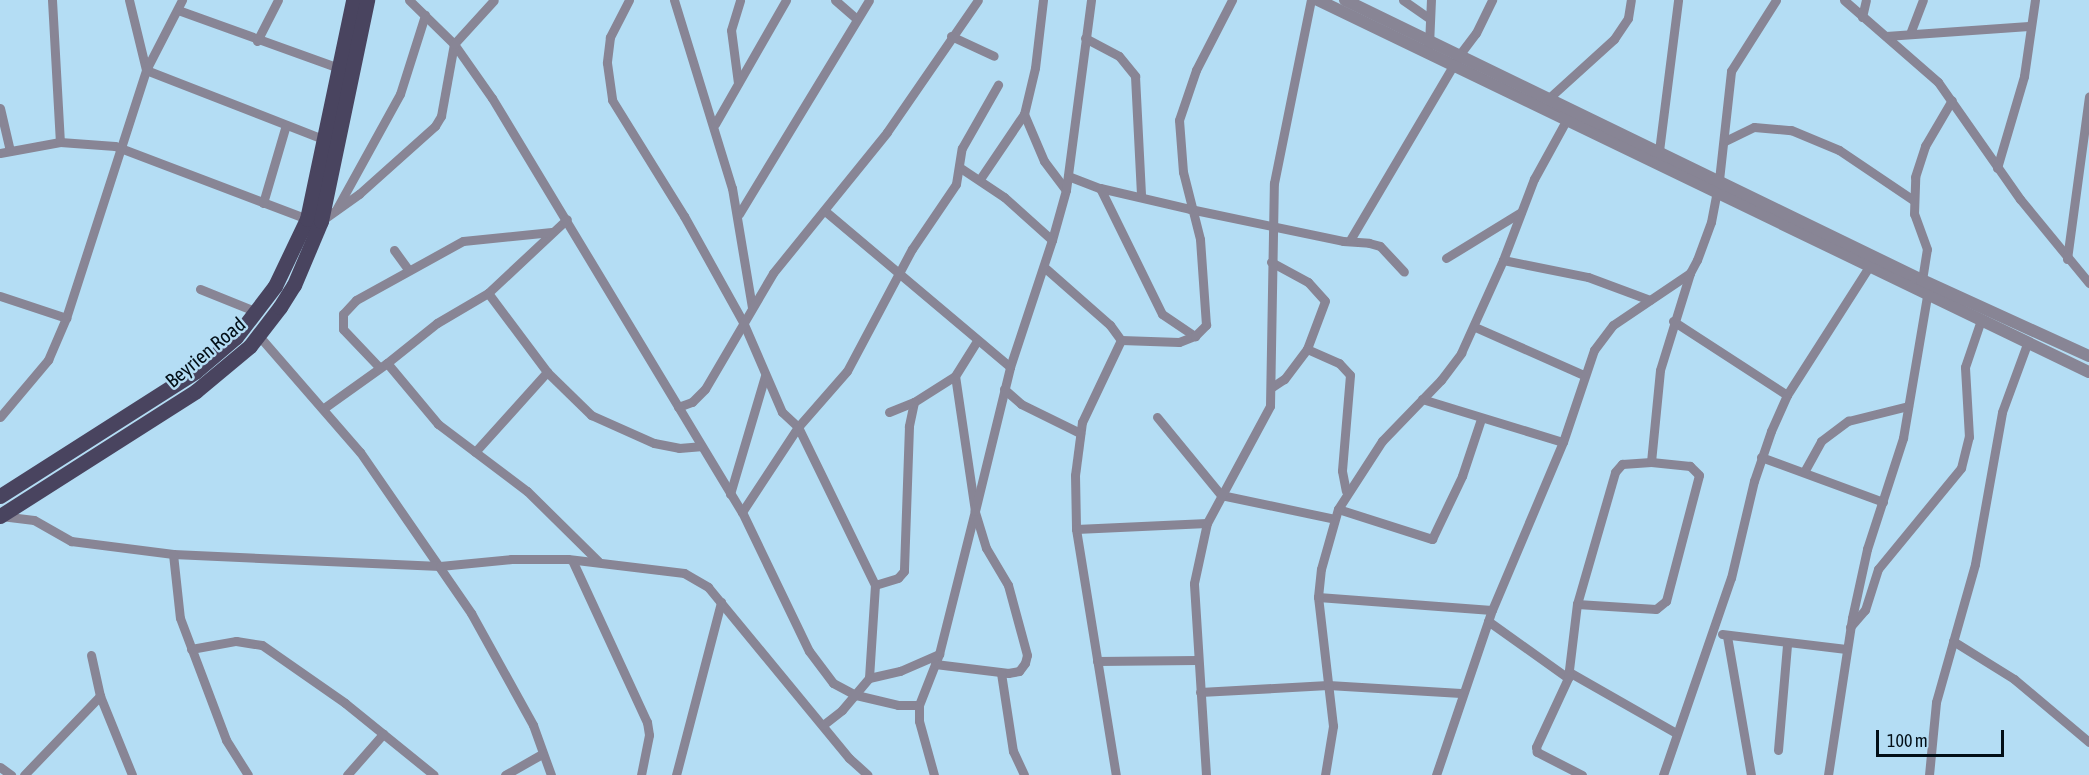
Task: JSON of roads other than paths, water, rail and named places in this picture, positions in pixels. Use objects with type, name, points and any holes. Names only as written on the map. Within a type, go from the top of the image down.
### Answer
[{"type":"main road","name":"Beyrien Road","points":[[0,496],[196,371],[236,337],[257,312],[314,220],[326,140],[353,0]]},
{"type":"main road","name":"Beyrien Road","points":[[0,516],[196,391],[255,341],[294,285],[314,220],[367,0]]},
{"type":"street","points":[[52,0],[60,142]]},
{"type":"street","points":[[129,0],[146,70]]},
{"type":"street","points":[[0,417],[44,368],[66,318],[146,70],[182,0]]},
{"type":"street","points":[[257,41],[278,0]]},
{"type":"street","points":[[409,0],[454,44],[567,219],[700,446],[742,512],[815,661],[833,683],[856,695],[898,705],[919,705]]},
{"type":"street","points":[[629,0],[610,37],[607,63],[612,100],[684,216],[743,322],[782,412],[798,427],[875,585],[869,678],[856,695],[822,725]]},
{"type":"street","points":[[675,0],[715,124],[739,214],[752,307]]},
{"type":"street","points":[[738,83],[731,30],[740,0]]},
{"type":"street","points":[[715,124],[786,0]]},
{"type":"street","points":[[835,0],[856,19]]},
{"type":"street","points":[[739,214],[869,0]]},
{"type":"street","points":[[968,0],[970,10]]},
{"type":"street","points":[[678,407],[692,402],[705,389],[772,273],[888,132],[951,36],[978,0]]},
{"type":"street","points":[[980,179],[1024,114],[1035,68],[1043,0]]},
{"type":"street","points":[[934,775],[919,721],[919,705],[937,659],[1010,367],[1044,267],[1066,190],[1091,0]]},
{"type":"street","points":[[1044,267],[1110,325],[1121,339],[1179,342],[1202,332],[1205,318],[1200,239],[1190,209],[1179,120],[1196,70],[1232,0]]},
{"type":"street","points":[[1206,775],[1194,584],[1207,523],[1270,406],[1272,387],[1271,262],[1276,164],[1311,0]]},
{"type":"street","points":[[1318,0],[1429,45]]},
{"type":"street","points":[[1345,0],[1567,119],[1922,280],[2027,344],[2089,372]]},
{"type":"street","points":[[1403,0],[1430,19]]},
{"type":"street","points":[[1429,45],[1431,0]]},
{"type":"street","points":[[1350,240],[1457,59],[1476,33],[1492,0]]},
{"type":"street","points":[[1549,98],[1614,39],[1628,18],[1631,0]]},
{"type":"street","points":[[1659,151],[1678,0]]},
{"type":"street","points":[[1651,462],[1656,388],[1673,321],[1711,222],[1725,141],[1731,72],[1776,0]]},
{"type":"street","points":[[1844,0],[1862,18],[1886,36],[1952,99],[1997,168],[2067,259],[2089,283]]},
{"type":"street","points":[[1862,18],[1866,0]]},
{"type":"street","points":[[1911,31],[1923,0]]},
{"type":"street","points":[[1997,168],[2024,76],[2029,26],[2035,0]]},
{"type":"street","points":[[0,153],[60,142],[122,148],[263,203],[314,220],[334,212],[438,122],[454,44],[491,1]]},
{"type":"street","points":[[178,10],[257,41],[339,68]]},
{"type":"street","points":[[334,212],[400,94],[425,15]]},
{"type":"street","points":[[1886,36],[1911,31],[2029,26]]},
{"type":"street","points":[[951,36],[994,56]]},
{"type":"street","points":[[1085,38],[1119,56],[1135,76],[1141,195]]},
{"type":"street","points":[[1457,59],[1549,98],[1659,151],[1717,186],[1927,296],[2089,356]]},
{"type":"street","points":[[146,70],[326,140]]},
{"type":"street","points":[[742,512],[798,427],[841,381],[899,273],[956,184],[962,148],[998,85]]},
{"type":"street","points":[[2067,259],[2088,135],[2089,96]]},
{"type":"street","points":[[1922,280],[1927,249],[1916,223],[1913,200],[1925,146],[1952,99]]},
{"type":"street","points":[[0,108],[10,151]]},
{"type":"street","points":[[1024,114],[1044,161],[1066,190]]},
{"type":"street","points":[[1324,775],[1333,726],[1318,597],[1321,569],[1338,509],[1346,491],[1382,441],[1451,368],[1474,327],[1534,179],[1567,119]]},
{"type":"street","points":[[263,203],[286,125]]},
{"type":"street","points":[[1725,141],[1754,127],[1791,129],[1839,150],[1913,200]]},
{"type":"street","points":[[959,167],[980,179],[1052,240]]},
{"type":"street","points":[[1068,176],[1100,188],[1141,195],[1190,209],[1380,246],[1404,272]]},
{"type":"street","points":[[1100,188],[1162,314],[1195,336]]},
{"type":"street","points":[[825,211],[976,342],[1010,367]]},
{"type":"street","points":[[1446,258],[1521,212]]},
{"type":"street","points":[[324,408],[437,323],[488,293],[522,266],[552,232],[567,219]]},
{"type":"street","points":[[552,232],[464,241],[408,269],[356,300],[343,314],[345,334],[383,365],[438,424],[527,491],[598,561]]},
{"type":"street","points":[[394,250],[408,269]]},
{"type":"street","points":[[1503,260],[1588,277],[1650,300]]},
{"type":"street","points":[[1271,262],[1308,282],[1324,296],[1307,349],[1284,379],[1272,387]]},
{"type":"street","points":[[1663,775],[1676,733],[1714,632],[1761,457],[1787,395],[1869,267]]},
{"type":"street","points":[[1436,775],[1461,693],[1492,610],[1563,442],[1594,350],[1613,325],[1690,273]]},
{"type":"street","points":[[200,289],[257,312]]},
{"type":"street","points":[[488,293],[547,372],[577,404],[602,422],[668,446],[700,446]]},
{"type":"street","points":[[0,296],[66,318]]},
{"type":"street","points":[[1828,775],[1850,627],[1867,549],[1903,438],[1927,296]]},
{"type":"street","points":[[1850,627],[1865,610],[1878,569],[1961,468],[1969,437],[1965,367],[1986,318]]},
{"type":"street","points":[[1673,321],[1787,395]]},
{"type":"street","points":[[1474,327],[1584,375]]},
{"type":"street","points":[[1116,775],[1076,529],[1075,474],[1080,433],[1091,399],[1121,339]]},
{"type":"street","points":[[255,341],[270,350],[324,408],[440,566],[496,654],[532,725],[551,775]]},
{"type":"street","points":[[889,412],[914,402],[956,376],[976,342]]},
{"type":"street","points":[[1929,775],[1936,702],[1975,564],[2002,412],[2027,344]]},
{"type":"street","points":[[1307,349],[1339,363],[1350,375],[1342,471],[1346,491]]},
{"type":"street","points":[[476,452],[547,372]]},
{"type":"street","points":[[730,494],[765,376]]},
{"type":"street","points":[[869,678],[937,659],[1001,673],[1019,671],[1027,655],[1008,585],[986,548],[975,512],[956,376]]},
{"type":"street","points":[[1004,389],[1022,404],[1080,433]]},
{"type":"street","points":[[1422,399],[1481,419],[1563,442]]},
{"type":"street","points":[[875,585],[898,578],[904,571],[909,426],[914,402]]},
{"type":"street","points":[[1804,472],[1821,441],[1848,421],[1908,406]]},
{"type":"street","points":[[1157,417],[1221,495],[1335,519]]},
{"type":"street","points":[[1338,509],[1432,539],[1462,476],[1481,419]]},
{"type":"street","points":[[1761,457],[1883,502]]},
{"type":"street","points":[[1577,604],[1656,609],[1666,601],[1698,475],[1690,466],[1651,462],[1622,464],[1616,472],[1577,604],[1568,675],[1536,749],[1582,775]]},
{"type":"street","points":[[0,516],[34,520],[71,541],[173,555],[440,566],[512,559],[572,560],[598,561],[684,573],[700,580],[721,602],[822,725],[867,775]]},
{"type":"street","points":[[1076,529],[1207,523]]},
{"type":"street","points":[[173,555],[180,618],[226,740],[248,775]]},
{"type":"street","points":[[572,560],[648,722],[649,735],[641,775]]},
{"type":"street","points":[[1318,597],[1492,610]]},
{"type":"street","points":[[676,775],[721,602]]},
{"type":"street","points":[[1488,621],[1568,675],[1676,733]]},
{"type":"street","points":[[1714,632],[1727,636],[1846,650]]},
{"type":"street","points":[[1727,636],[1751,775]]},
{"type":"street","points":[[191,649],[236,641],[262,645],[345,702],[434,775]]},
{"type":"street","points":[[1953,641],[2014,679],[2089,742]]},
{"type":"street","points":[[1778,750],[1787,644]]},
{"type":"street","points":[[91,655],[100,696],[132,775]]},
{"type":"street","points":[[1096,661],[1197,660]]},
{"type":"street","points":[[1001,673],[1013,751],[1024,775]]},
{"type":"street","points":[[1200,692],[1328,685],[1461,693]]},
{"type":"street","points":[[24,775],[100,696]]},
{"type":"street","points":[[347,775],[383,734]]},
{"type":"street","points":[[504,775],[542,754]]},
{"type":"street","points":[[0,767],[11,775]]}]
